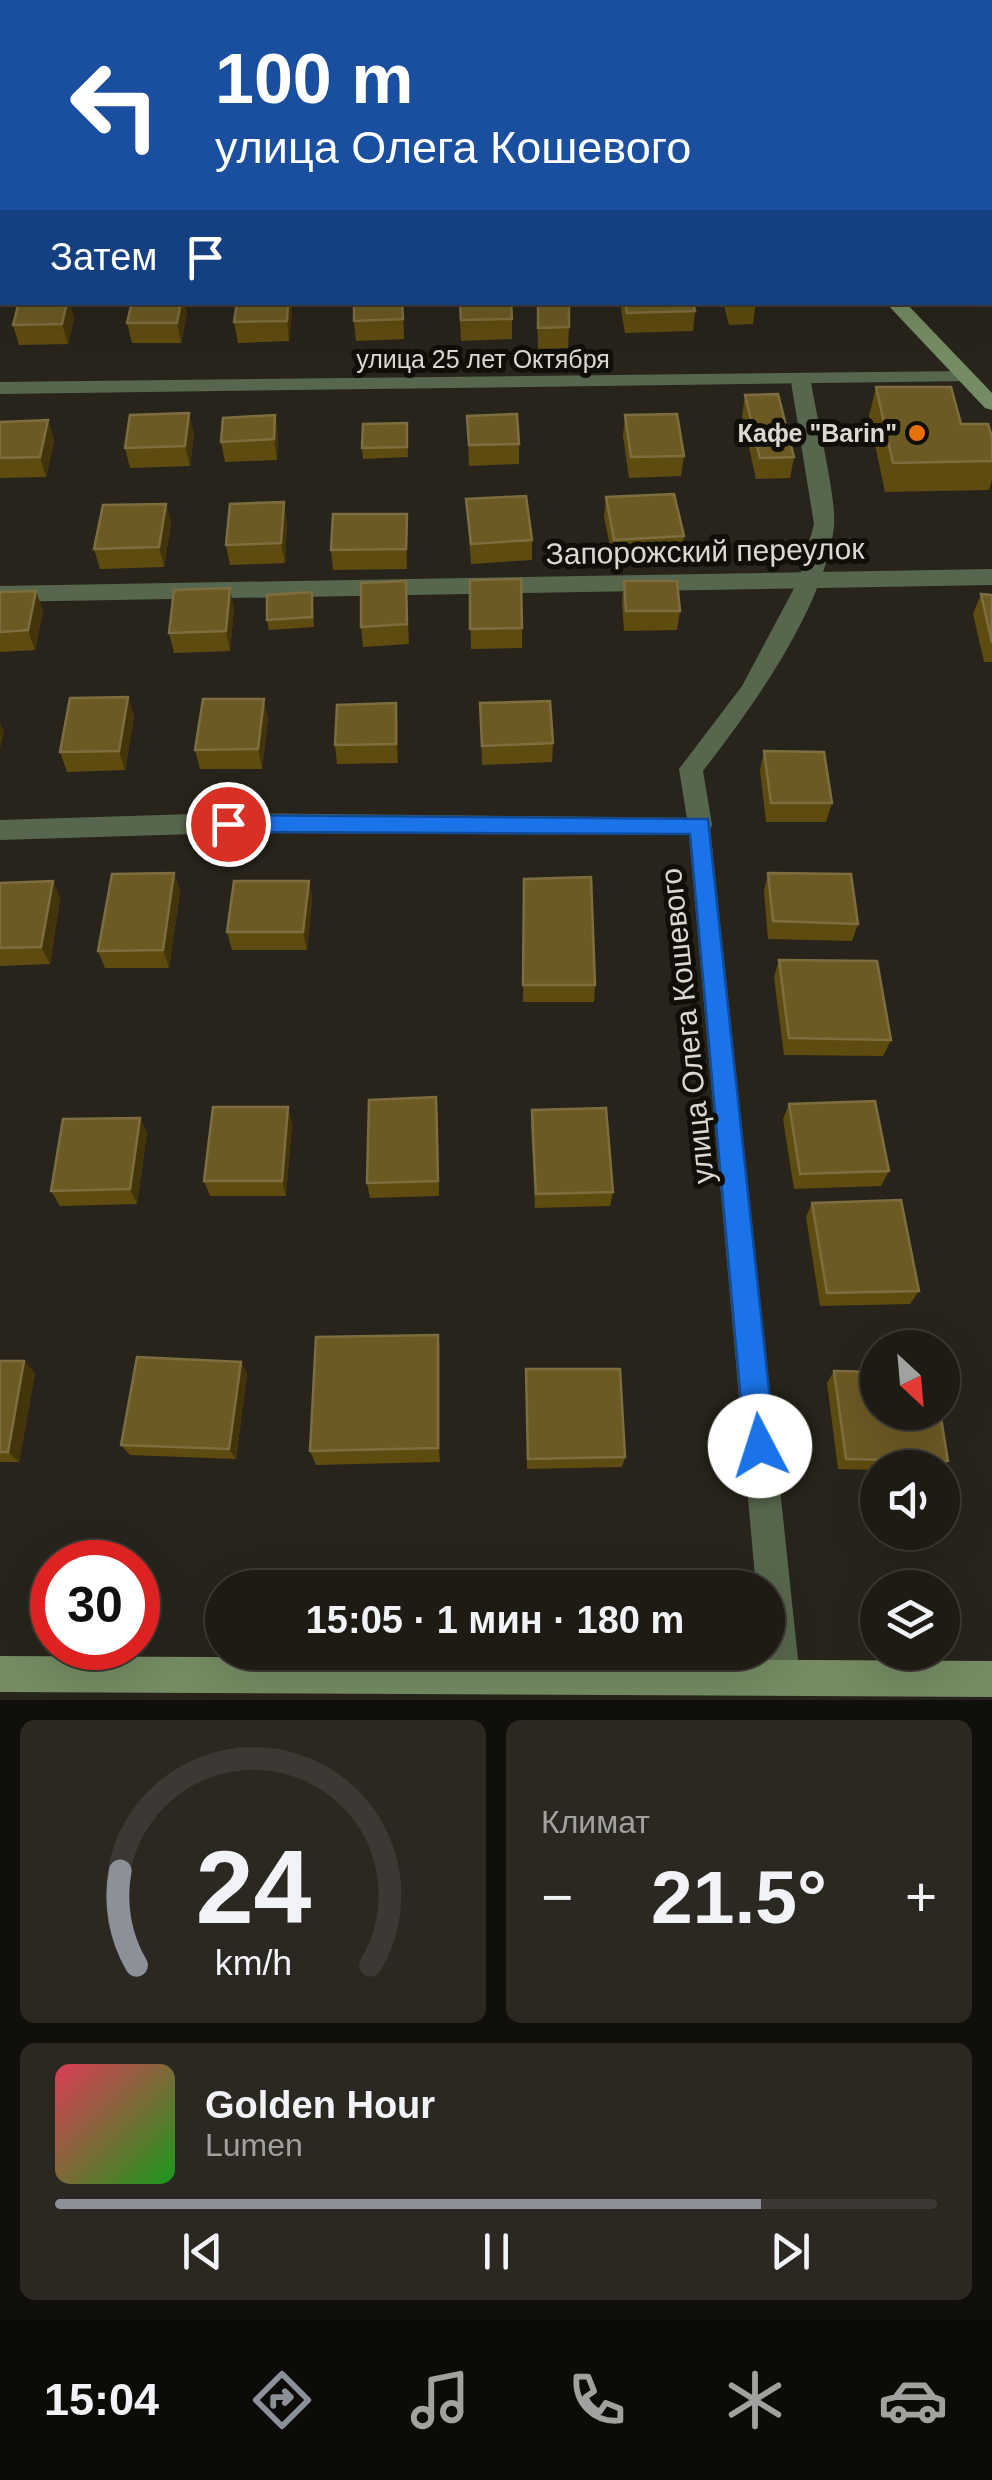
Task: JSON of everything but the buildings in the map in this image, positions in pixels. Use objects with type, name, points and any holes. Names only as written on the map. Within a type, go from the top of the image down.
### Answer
[{"type":"street","points":[[897,305],[992,404]]},
{"type":"street","name":"улица 25 лет Октября","points":[[0,388],[801,382],[966,377]]},
{"type":"street","points":[[700,825],[691,769],[751,692],[810,579],[824,524],[801,382]]},
{"type":"street","name":"Запорожский переулок","points":[[0,594],[992,576]]},
{"type":"street","name":"улица Олега Кошевого","points":[[0,830],[228,824],[700,825],[782,1678]]},
{"type":"street","points":[[0,1674],[225,1688],[992,1678]]},
{"type":"place","name":"Кафе \"Barin\"","points":[[917,433]]},
{"type":"route","points":[[228,824],[700,825],[760,1446]]}]
